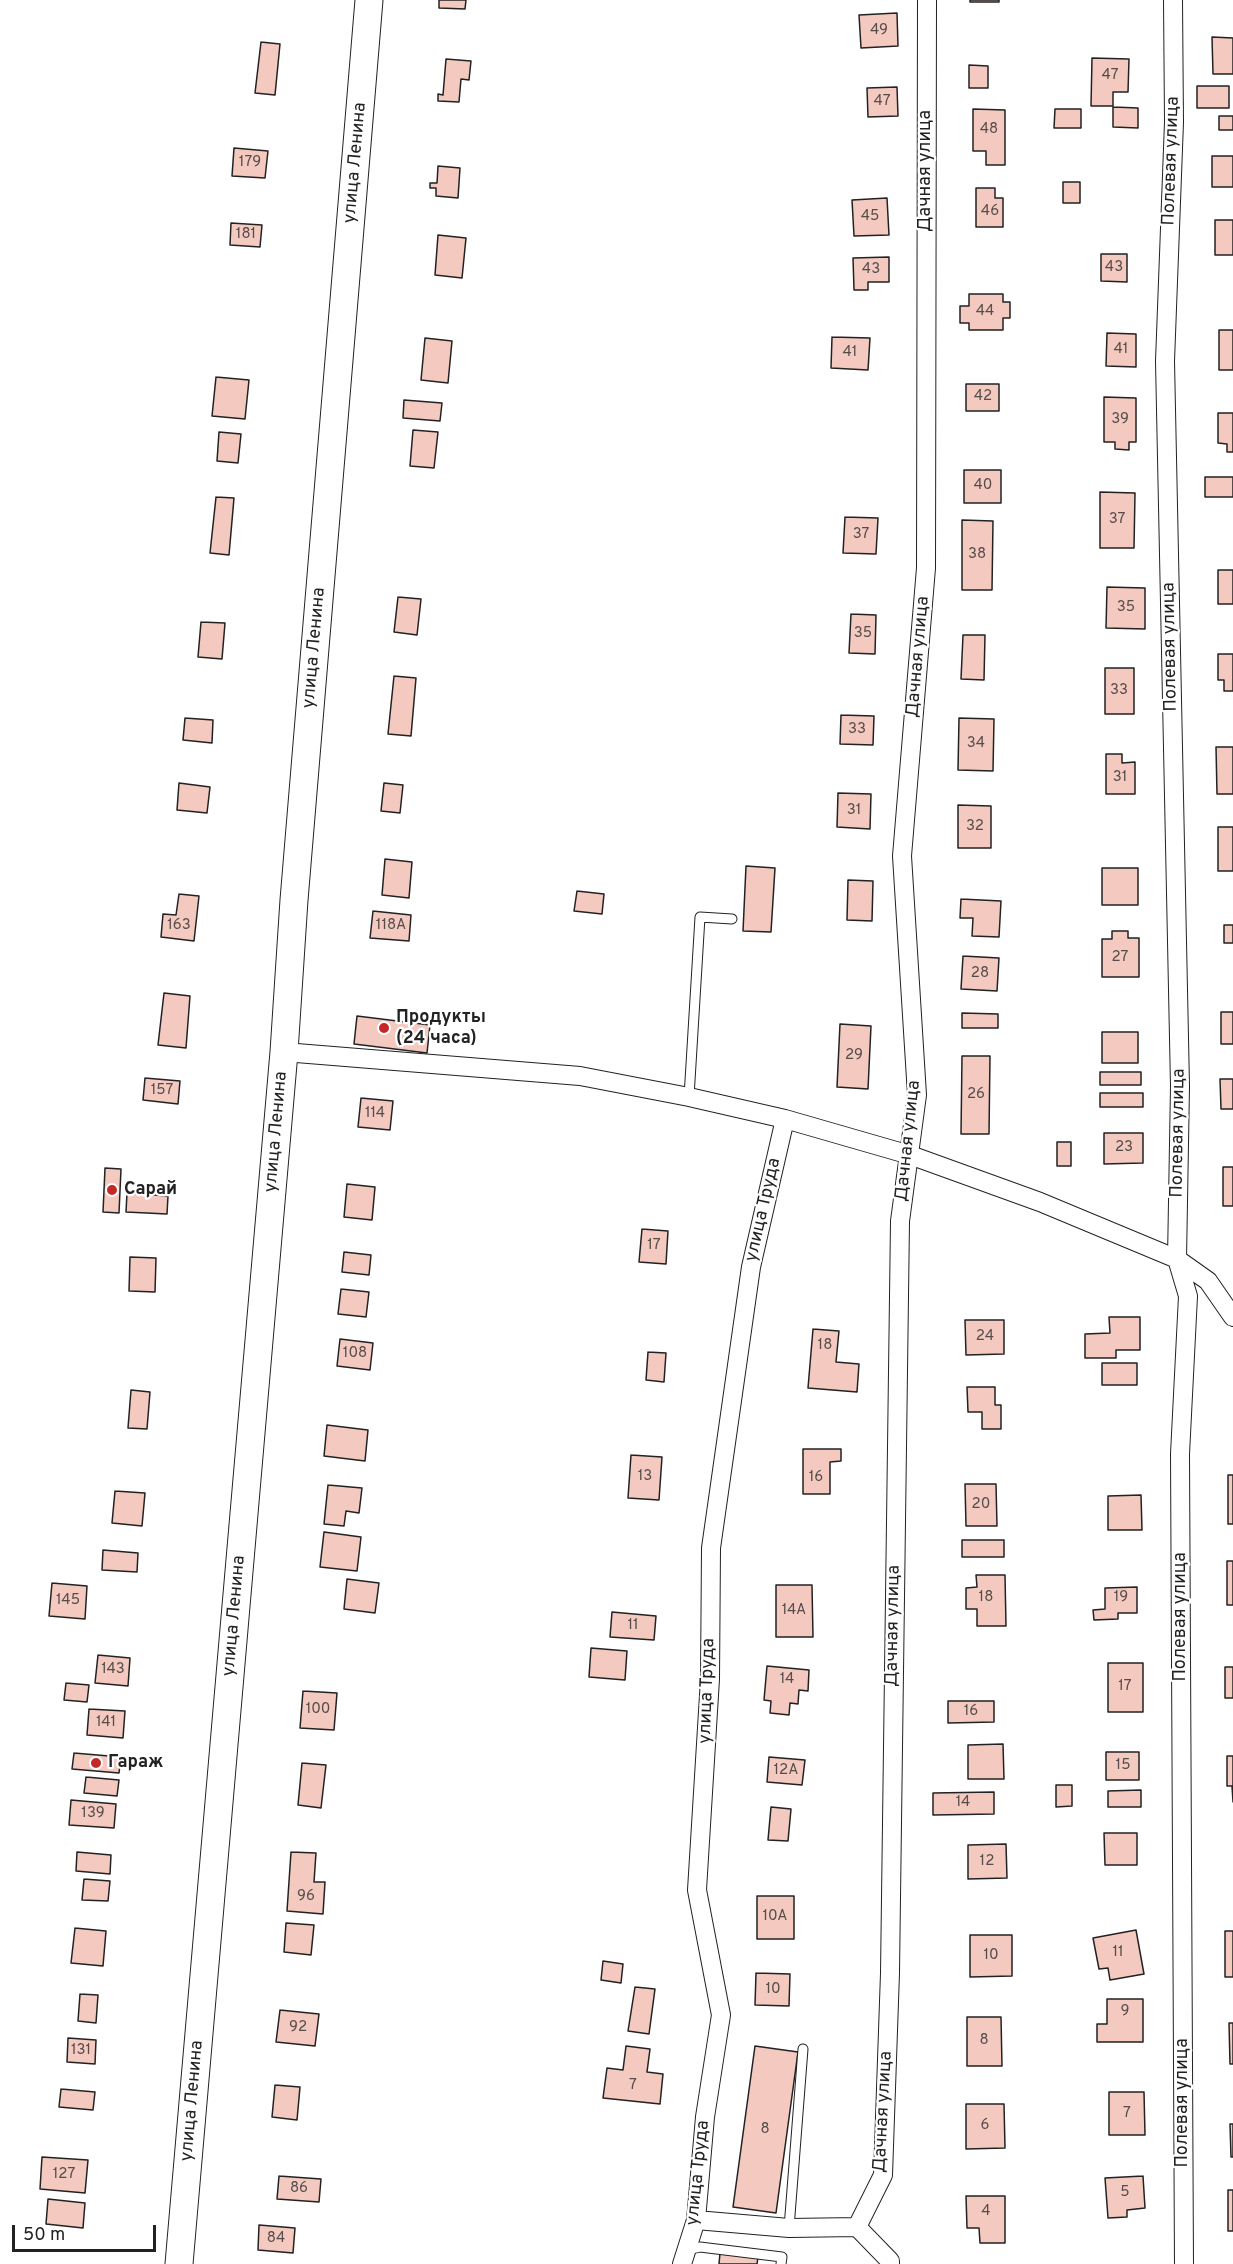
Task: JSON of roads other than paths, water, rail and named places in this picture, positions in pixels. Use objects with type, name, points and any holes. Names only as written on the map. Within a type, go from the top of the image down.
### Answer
[{"type":"main road","name":"улица Ленина","points":[[179,2264],[284,1052],[294,900],[369,0]]},
{"type":"street","name":"Дачная улица","points":[[857,2228],[883,2175],[890,1973],[900,1221],[917,1095],[902,856],[926,568],[927,0]]},
{"type":"street","name":"Полевая улица","points":[[1173,0],[1174,122],[1165,362],[1180,1086],[1177,1259],[1188,1296],[1180,1454],[1184,2264]]},
{"type":"street","points":[[284,1052],[580,1076],[689,1097],[785,1119],[910,1155],[1040,1202],[1177,1259],[1208,1281],[1233,1317]]},
{"type":"street","name":"улица Труда","points":[[685,2257],[696,2220],[705,2117],[721,2015],[697,1890],[710,1679],[711,1548],[751,1268],[785,1119]]},
{"type":"street","points":[[696,2220],[789,2228],[857,2228],[890,2261],[890,2264]]},
{"type":"lane","points":[[689,1097],[700,917],[732,919]]},
{"type":"lane","points":[[789,2228],[803,2049]]},
{"type":"lane","points":[[685,2257],[700,2247],[782,2257],[781,2264]]},
{"type":"place","name":"Продукты (24 часа)","points":[[384,1028]]},
{"type":"place","name":"Сарай","points":[[112,1190]]},
{"type":"place","name":"Гараж","points":[[96,1763]]}]
